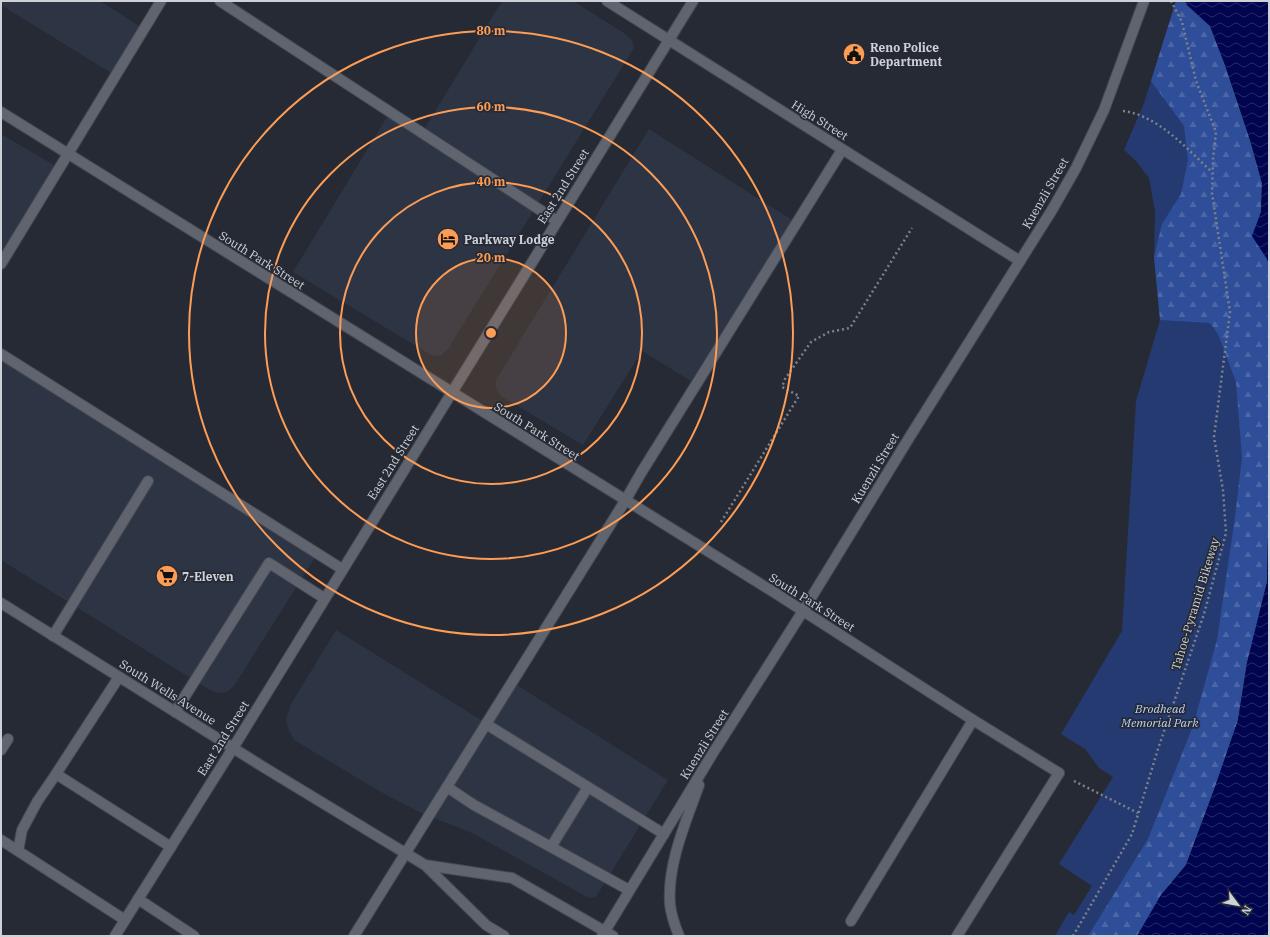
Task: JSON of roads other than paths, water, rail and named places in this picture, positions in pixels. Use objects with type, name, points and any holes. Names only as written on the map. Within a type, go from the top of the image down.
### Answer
[{"type":"main road","points":[[1,264],[161,1]]},
{"type":"main road","points":[[220,1],[557,221]]},
{"type":"main road","name":"High Street","points":[[607,1],[1020,261]]},
{"type":"main road","name":"East 2nd Street","points":[[115,936],[693,1]]},
{"type":"main road","name":"Kuenzli Street","points":[[607,934],[630,890],[705,767],[803,611],[908,438],[1052,210],[1104,110],[1144,1]]},
{"type":"main road","name":"South Park Street","points":[[1,112],[803,611],[973,720],[1059,773],[956,936]]},
{"type":"main road","points":[[354,936],[842,150]]},
{"type":"main road","points":[[1,354],[342,569]]},
{"type":"main road","points":[[53,636],[148,480]]},
{"type":"main road","points":[[175,712],[269,563],[324,598]]},
{"type":"main road","name":"South Wells Avenue","points":[[1,603],[232,748],[425,865],[486,925],[504,936]]},
{"type":"main road","points":[[18,851],[24,824],[119,677]]},
{"type":"main road","points":[[851,921],[973,720]]},
{"type":"main road","points":[[486,724],[664,834]]},
{"type":"main road","points":[[1,750],[8,739]]},
{"type":"main road","points":[[679,936],[670,904],[670,883],[679,843],[705,767]]},
{"type":"main road","points":[[56,774],[171,847]]},
{"type":"main road","points":[[447,787],[474,805],[630,890]]},
{"type":"main road","points":[[551,847],[588,787]]},
{"type":"main road","points":[[1,840],[125,920]]},
{"type":"main road","name":"South Wells Avenue","points":[[425,865],[512,878],[607,934]]},
{"type":"main road","points":[[138,899],[194,936]]},
{"type":"water","points":[[1185,1],[1269,1],[1269,265],[1267,259],[1252,236],[1261,212],[1262,183],[1250,140],[1225,65],[1210,26],[1187,5]]},
{"type":"water","points":[[1269,489],[1269,936],[1137,936],[1161,895],[1186,865],[1238,720],[1247,663],[1267,582]]},
{"type":"place","name":"Reno Police Department","points":[[854,54]]},
{"type":"place","name":"Parkway Lodge","points":[[448,239]]},
{"type":"place","name":"7-Eleven","points":[[167,576]]},
{"type":"park label","name":"Brodhead Memorial Park","points":[[1160,715]]}]
